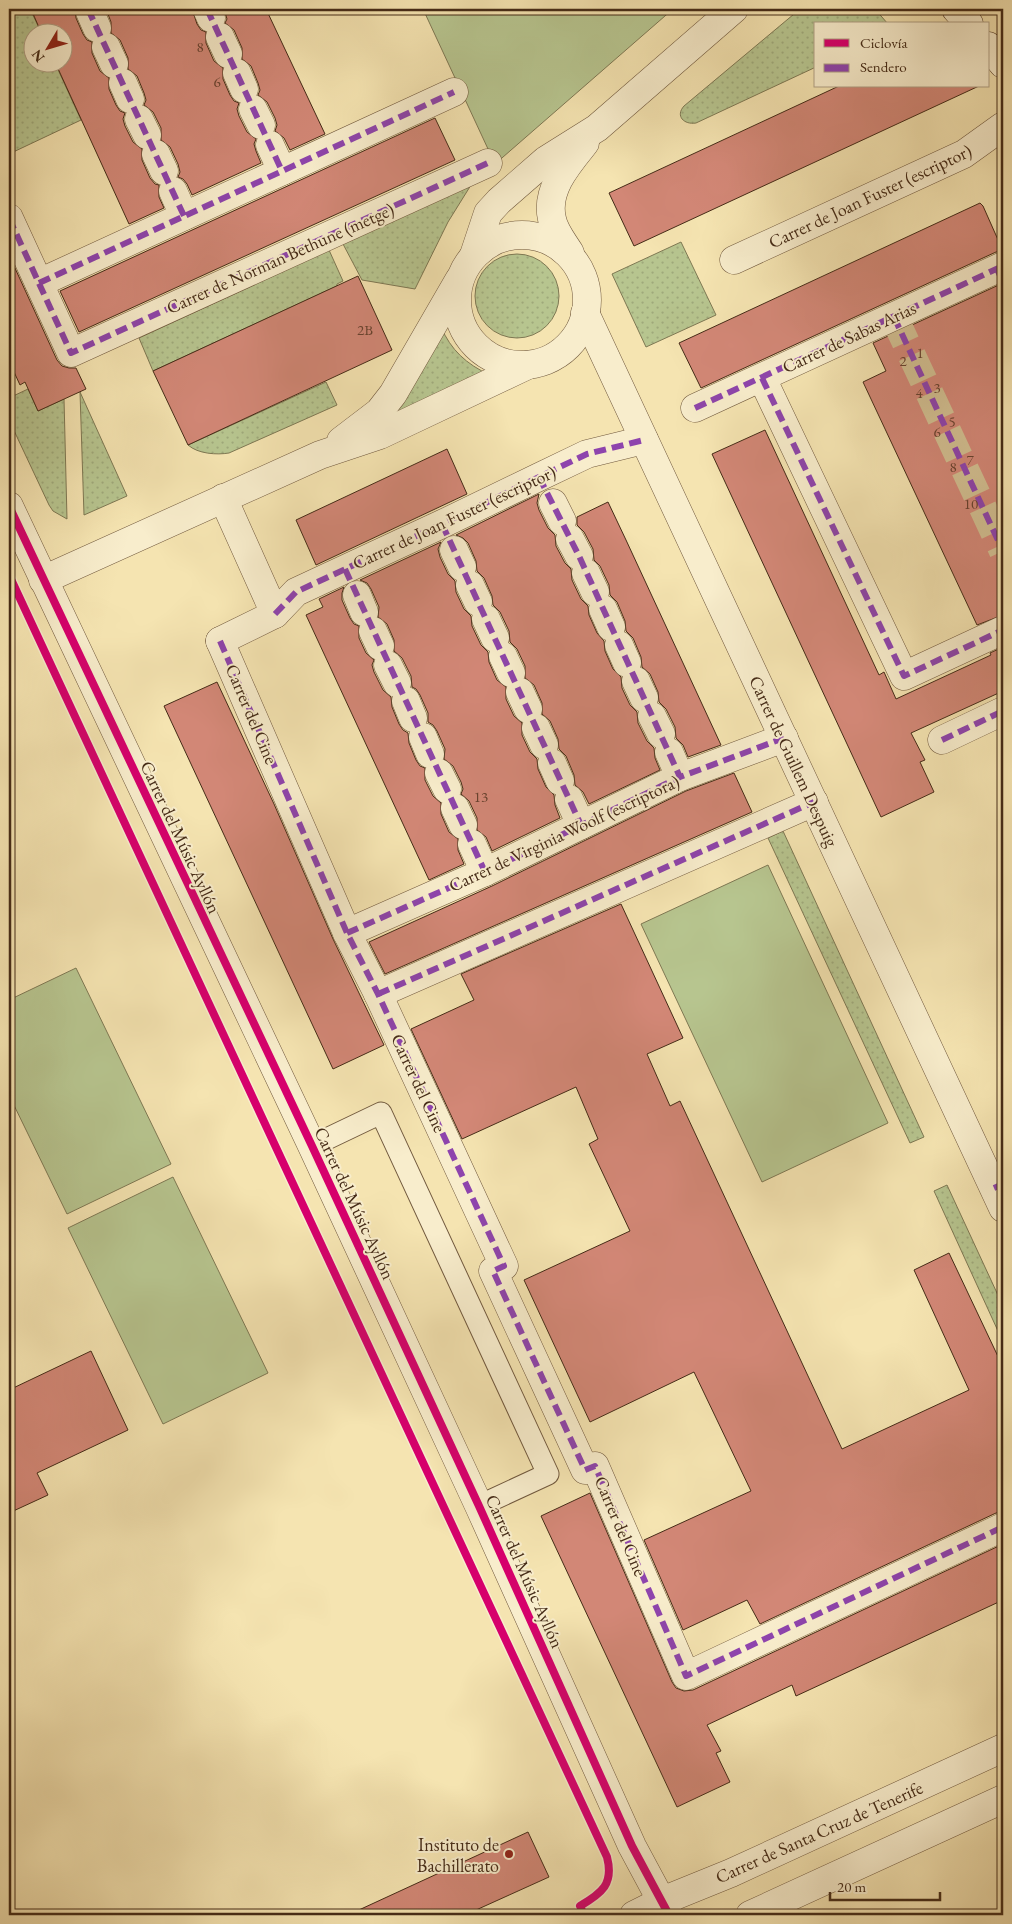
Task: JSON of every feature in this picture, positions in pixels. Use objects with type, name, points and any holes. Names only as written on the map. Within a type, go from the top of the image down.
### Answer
[{"type":"street","points":[[528,365],[506,363],[486,354],[470,339],[460,320],[457,298],[488,213],[546,160],[597,128],[734,9]]},
{"type":"street","points":[[956,9],[967,22]]},
{"type":"street","points":[[990,48],[1003,64]]},
{"type":"street","points":[[237,73],[282,171]]},
{"type":"street","points":[[9,218],[39,283],[454,92]]},
{"type":"street","points":[[131,100],[184,216]]},
{"type":"street","name":"Carrer de Joan Fuster (escriptor)","points":[[734,260],[964,154],[1003,126]]},
{"type":"street","points":[[43,580],[320,455],[380,436],[528,365],[549,359],[566,347],[579,330],[585,313],[587,295],[583,277],[552,221],[550,207],[556,186],[564,170],[597,128]]},
{"type":"street","name":"Carrer de Norman Bethune (metge)","points":[[39,283],[71,353],[488,163]]},
{"type":"street","points":[[320,455],[360,428],[379,412],[393,394],[468,266],[489,243],[507,236],[526,234],[544,239],[561,248],[574,261]]},
{"type":"street","name":"Carrer de Sabas Arias","points":[[695,408],[1003,266]]},
{"type":"street","name":"Carrer de Guillem Despuig","points":[[585,313],[1000,1193]]},
{"type":"street","points":[[762,378],[904,676],[1003,630]]},
{"type":"street","name":"Carrer de Joan Fuster (escriptor)","points":[[275,614],[296,592],[406,702],[603,610],[587,454],[644,440]]},
{"type":"street","points":[[223,498],[275,614]]},
{"type":"street","name":"Carrer del Músic Ayllón","points":[[9,506],[312,1146],[479,1506],[632,1846],[665,1908]]},
{"type":"street","points":[[603,610],[680,777]]},
{"type":"street","name":"Carrer del Cine","points":[[275,614],[220,640],[346,933],[378,994],[504,1266],[493,1271],[585,1470],[595,1466],[686,1676],[1003,1528]]},
{"type":"street","points":[[503,657],[581,825]]},
{"type":"street","points":[[406,702],[485,872]]},
{"type":"street","points":[[942,740],[1003,711]]},
{"type":"street","name":"Carrer de Virginia Woolf (escriptora)","points":[[346,933],[485,872],[680,777],[784,738]]},
{"type":"street","points":[[378,994],[814,802]]},
{"type":"street","name":"Carrer de Santa Cruz de Tenerife","points":[[634,1915],[665,1908],[731,1873],[1003,1748]]},
{"type":"street","points":[[750,1915],[1003,1799]]},
{"type":"lane","points":[[312,1146],[381,1113],[548,1474],[479,1506]]},
{"type":"green space","points":[[9,9],[30,9],[36,22],[22,22],[22,72],[59,72],[81,120],[9,154]]},
{"type":"green space","points":[[423,9],[673,9],[495,164]]},
{"type":"green space","points":[[800,9],[875,9],[886,22],[814,22],[814,68],[696,123],[688,123],[682,119],[680,113],[684,106]]},
{"type":"green space","points":[[471,185],[448,222],[415,289],[362,280],[343,244]]},
{"type":"green space","points":[[681,242],[716,315],[646,347],[612,274]]},
{"type":"green space","points":[[329,250],[343,281],[337,284],[337,286],[153,371],[139,338]]},
{"type":"green space","points":[[517,254],[533,257],[547,266],[556,280],[559,296],[556,312],[547,326],[533,335],[517,338],[501,335],[487,326],[478,312],[475,296],[478,280],[487,266],[501,257]]},
{"type":"green space","points":[[441,327],[460,356],[490,375],[387,419]]},
{"type":"green space","points":[[326,382],[337,405],[229,453],[208,453],[188,445]]},
{"type":"green space","points":[[28,389],[38,411],[64,399],[67,519],[53,511],[49,505],[9,420],[9,398]]},
{"type":"green space","points":[[80,392],[127,496],[84,515]]},
{"type":"green space","points":[[783,831],[924,1137],[910,1143],[768,838]]},
{"type":"green space","points":[[768,865],[888,1123],[762,1182],[641,924]]},
{"type":"green space","points":[[76,968],[171,1164],[67,1214],[9,1095],[9,1000]]},
{"type":"green space","points":[[173,1177],[268,1373],[163,1424],[68,1228]]},
{"type":"green space","points":[[947,1185],[1003,1306],[1003,1342],[934,1191]]},
{"type":"building","points":[[31,9],[75,9],[76,18],[83,34],[87,40],[92,42],[92,53],[100,71],[109,78],[109,89],[116,105],[120,111],[125,113],[123,119],[125,126],[133,142],[142,149],[142,160],[150,178],[155,184],[159,185],[159,197],[164,208],[129,224],[60,72],[72,72],[72,22],[37,22]]},
{"type":"building","points":[[106,9],[192,9],[197,24],[201,30],[206,32],[206,43],[214,61],[223,68],[223,79],[230,95],[234,101],[239,103],[237,109],[239,116],[247,132],[256,139],[254,144],[261,163],[192,195],[187,184],[178,177],[180,172],[178,164],[170,147],[161,140],[161,128],[153,112],[144,105],[146,100],[144,93],[137,76],[128,69],[128,58],[120,40],[111,33],[111,22]]},
{"type":"building","points":[[224,9],[266,9],[325,134],[290,150],[284,138],[275,131],[277,125],[267,102],[258,95],[260,90],[258,83],[251,66],[242,59],[242,48],[234,30],[225,23],[227,19]]},
{"type":"building","points":[[835,88],[975,88],[634,246],[609,193]]},
{"type":"building","points":[[435,118],[455,160],[79,332],[60,291]]},
{"type":"building","points":[[980,203],[1003,251],[996,252],[701,388],[679,343]]},
{"type":"building","points":[[9,255],[57,360],[62,366],[76,368],[86,389],[38,411],[25,382],[20,385],[9,361]]},
{"type":"building","points":[[358,276],[392,350],[188,445],[153,371]]},
{"type":"building","points":[[1003,283],[1003,615],[977,625],[863,382],[886,371],[873,343]]},
{"type":"building","points":[[765,430],[879,675],[884,672],[896,699],[991,655],[990,653],[1003,647],[1003,691],[911,733],[925,760],[920,762],[934,792],[881,817],[712,454]]},
{"type":"building","points":[[447,449],[467,494],[316,565],[296,520]]},
{"type":"building","points":[[539,494],[537,503],[539,510],[548,528],[555,535],[556,546],[565,563],[571,569],[572,580],[581,599],[588,606],[589,615],[597,633],[604,641],[605,651],[613,669],[621,677],[622,688],[630,705],[637,712],[638,723],[647,741],[654,748],[655,758],[660,770],[589,804],[583,792],[575,785],[574,775],[566,756],[559,749],[558,739],[550,721],[542,714],[542,703],[534,685],[525,678],[525,666],[517,649],[510,642],[509,631],[500,612],[493,605],[492,596],[484,578],[477,571],[476,561],[468,543],[456,535]]},
{"type":"building","points":[[608,502],[721,745],[688,757],[683,745],[676,738],[675,727],[666,709],[659,702],[658,692],[650,674],[642,667],[641,657],[633,638],[626,631],[625,621],[617,602],[610,595],[609,585],[600,566],[594,560],[593,549],[584,532],[577,525],[577,517]]},
{"type":"building","points":[[441,542],[438,549],[440,557],[448,574],[455,581],[456,592],[464,609],[471,616],[472,626],[481,645],[488,652],[489,662],[497,680],[506,687],[506,699],[514,716],[522,723],[522,735],[530,752],[537,759],[538,769],[546,787],[554,795],[555,805],[560,818],[492,851],[486,837],[477,830],[477,818],[469,801],[461,794],[463,789],[461,782],[453,766],[444,759],[445,749],[437,731],[428,722],[428,713],[420,695],[412,687],[411,676],[402,658],[394,651],[394,640],[387,624],[378,617],[379,607],[371,589],[367,583],[360,580]]},
{"type":"building","points":[[344,587],[342,600],[350,618],[354,624],[359,626],[359,638],[366,653],[374,660],[372,665],[374,672],[383,690],[391,697],[392,707],[399,724],[408,733],[409,743],[416,760],[420,766],[425,768],[425,780],[433,796],[441,803],[441,814],[449,832],[458,839],[458,850],[464,864],[429,880],[306,615],[323,607],[319,599]]},
{"type":"building","points":[[217,682],[274,804],[333,939],[384,1045],[333,1069],[164,706]]},
{"type":"building","points":[[734,773],[752,812],[385,974],[369,942],[492,886],[686,791]]},
{"type":"building","points":[[621,904],[683,1038],[647,1054],[670,1106],[680,1101],[842,1449],[969,1390],[914,1270],[949,1253],[1003,1367],[1003,1512],[996,1513],[760,1624],[747,1600],[683,1630],[644,1540],[751,1491],[694,1372],[590,1422],[524,1280],[630,1231],[589,1144],[598,1139],[576,1087],[462,1139],[411,1029],[474,1000],[461,974]]},
{"type":"building","points":[[91,1351],[128,1430],[37,1473],[48,1495],[9,1513],[9,1390]]},
{"type":"building","points":[[590,1493],[672,1682],[676,1688],[684,1691],[693,1690],[1003,1544],[1003,1600],[796,1696],[792,1685],[707,1725],[721,1751],[716,1753],[730,1782],[677,1807],[541,1516]]},
{"type":"building","name":"Instituto de Bachillerato","points":[[528,1832],[549,1877],[465,1915],[348,1915]]},
{"type":"tunnel","points":[[894,317],[1003,551]]},
{"type":"marked path","points":[[88,9],[184,216]]},
{"type":"marked path","points":[[207,9],[282,171]]},
{"type":"marked path","points":[[39,283],[454,92]]},
{"type":"marked path","points":[[9,218],[71,353],[488,163]]},
{"type":"marked path","points":[[695,408],[1003,266]]},
{"type":"marked path","points":[[997,269],[1003,282]]},
{"type":"marked path","points":[[894,317],[1003,551]]},
{"type":"marked path","points":[[762,378],[904,676],[1003,630]]},
{"type":"marked path","points":[[275,614],[296,592],[587,454],[644,440]]},
{"type":"marked path","points":[[539,477],[579,556],[680,777]]},
{"type":"marked path","points":[[442,524],[581,825]]},
{"type":"marked path","points":[[345,569],[485,872]]},
{"type":"marked path","points":[[220,641],[347,933],[378,994],[504,1266],[493,1271],[585,1470],[595,1466],[686,1676],[1003,1527]]},
{"type":"marked path","points":[[942,740],[1003,711]]},
{"type":"marked path","points":[[347,933],[485,872],[680,777],[784,738]]},
{"type":"marked path","points":[[378,994],[814,802]]},
{"type":"marked path","points":[[994,1188],[1003,1184]]},
{"type":"cycle path","points":[[9,506],[312,1146],[479,1506],[632,1846],[669,1915]]},
{"type":"cycle path","points":[[9,575],[607,1857],[609,1866],[607,1881],[600,1892],[580,1906],[584,1915]]},
{"type":"place","name":"Instituto de Bachillerato","points":[[509,1854]]}]
